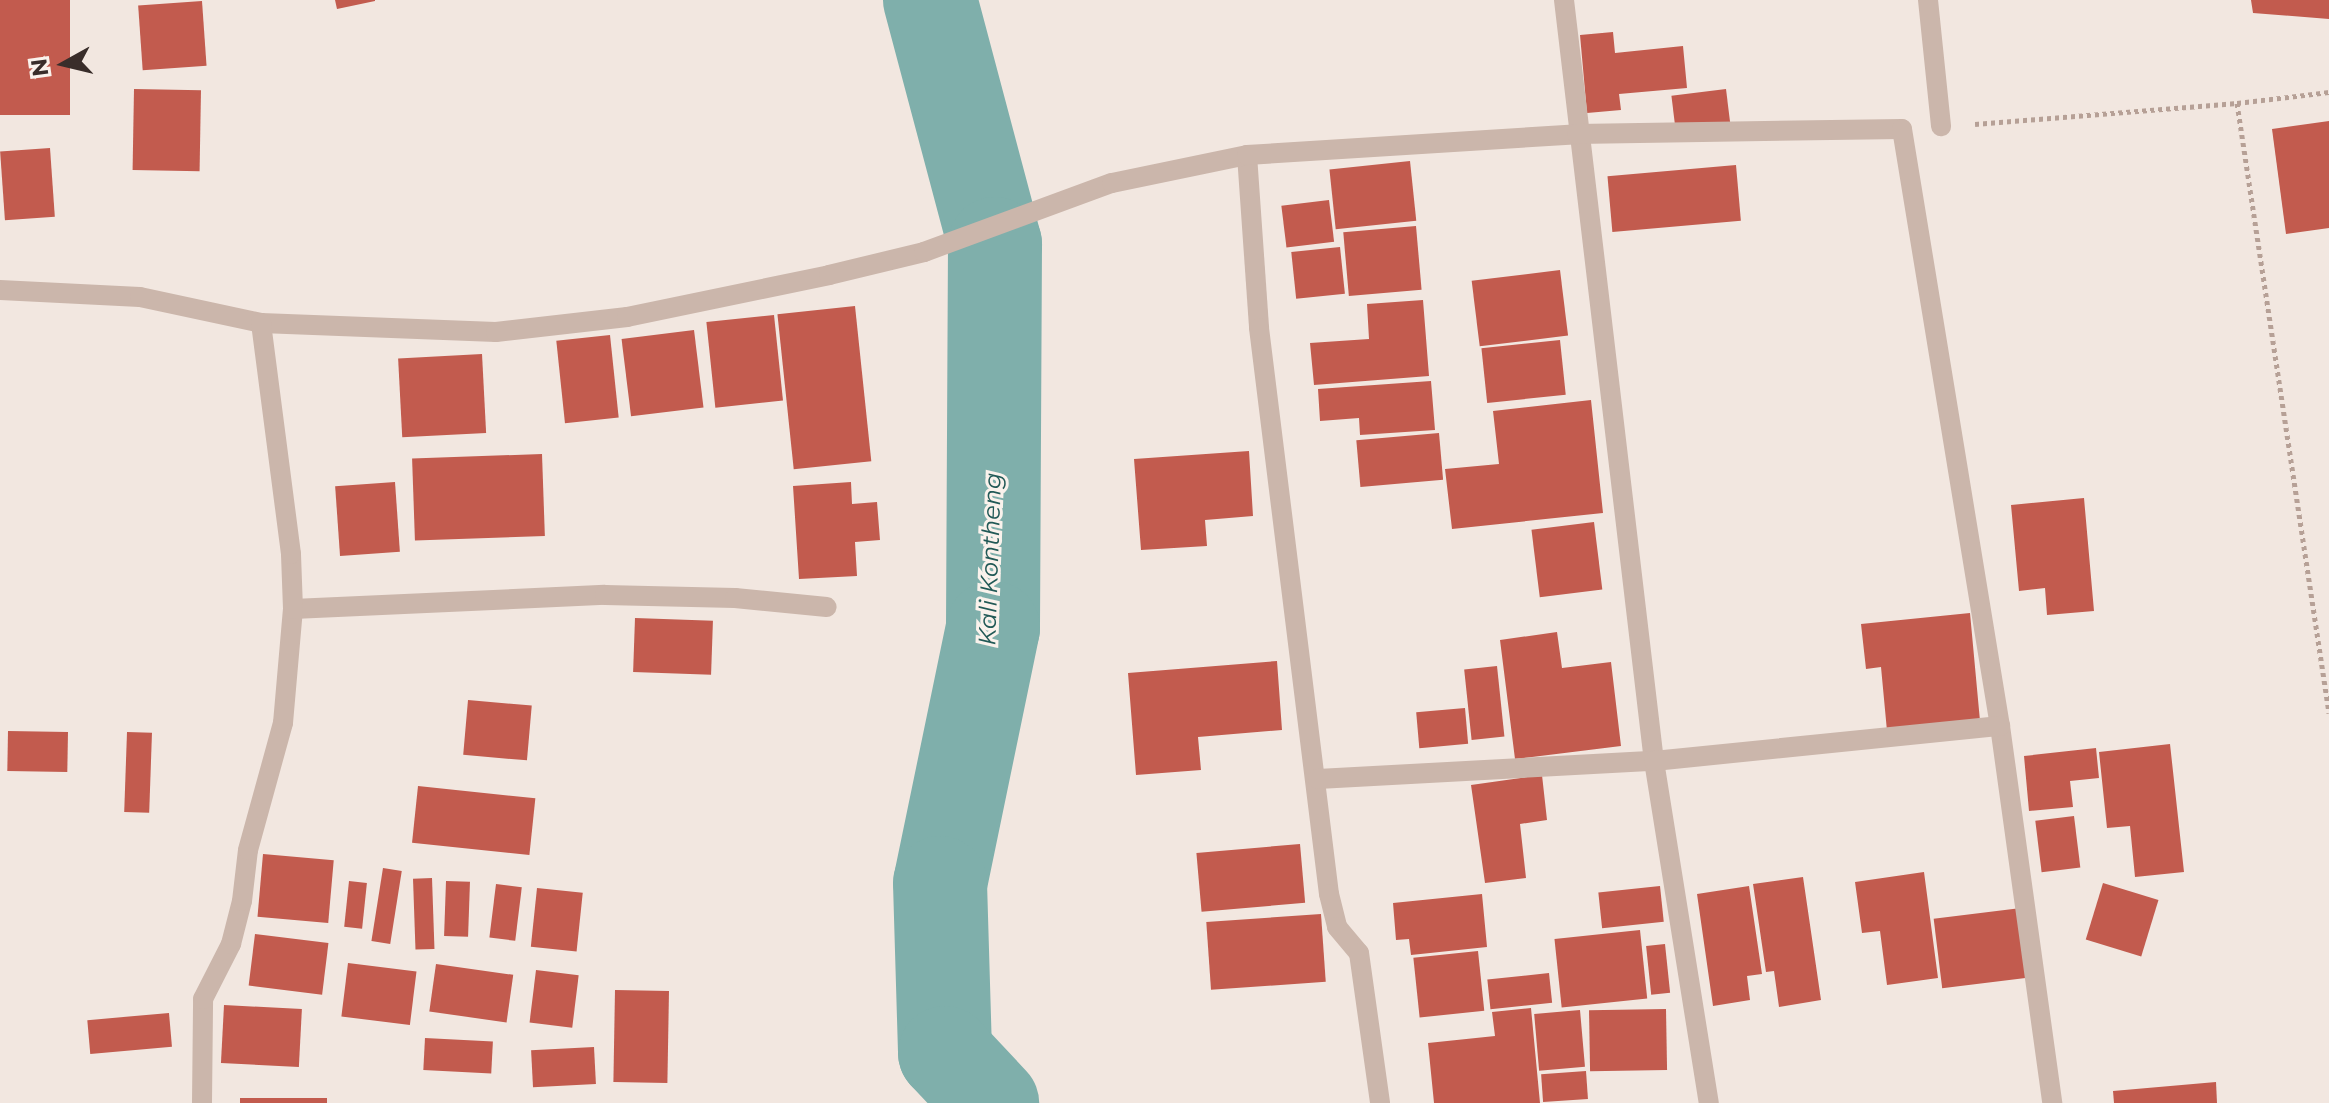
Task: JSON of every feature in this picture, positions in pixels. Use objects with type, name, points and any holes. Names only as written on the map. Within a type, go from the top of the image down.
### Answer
[{"type":"lane","points":[[1564,0],[1577,134],[1654,761],[1709,1103]]},
{"type":"lane","points":[[1928,0],[1941,126]]},
{"type":"lane","points":[[0,290],[140,297],[261,323],[496,332],[627,317],[924,252],[1112,183],[1247,155],[1577,134],[1902,129],[2000,726],[2052,1103]]},
{"type":"lane","points":[[1247,155],[1259,328],[1318,779],[1332,911],[1359,953],[1380,1103]]},
{"type":"lane","points":[[202,1103],[203,999],[231,944],[242,901],[248,850],[283,723],[293,609],[291,554],[261,323]]},
{"type":"lane","points":[[293,609],[605,595],[827,607]]},
{"type":"lane","points":[[1318,779],[1654,761],[2000,726]]},
{"type":"path","points":[[1941,126],[2237,103],[2329,92]]},
{"type":"path","points":[[2237,103],[2329,713]]},
{"type":"building","points":[[0,0],[70,0],[70,115],[0,115]]},
{"type":"building","points":[[335,0],[375,0],[375,1],[337,9]]},
{"type":"building","points":[[2251,0],[2329,0],[2329,19],[2253,13]]},
{"type":"building","points":[[202,1],[207,66],[143,70],[138,5]]},
{"type":"building","points":[[1613,32],[1615,53],[1683,46],[1687,88],[1619,94],[1621,110],[1587,113],[1580,35]]},
{"type":"building","points":[[134,89],[201,90],[200,171],[133,170]]},
{"type":"building","points":[[1726,89],[1730,124],[1676,130],[1671,96]]},
{"type":"building","points":[[2329,121],[2329,228],[2286,234],[2272,129]]},
{"type":"building","points":[[50,148],[55,217],[5,220],[0,151]]},
{"type":"building","points":[[1410,161],[1416,221],[1336,229],[1329,169]]},
{"type":"building","points":[[1736,165],[1741,221],[1612,232],[1607,176]]},
{"type":"building","points":[[1329,200],[1334,242],[1286,248],[1281,206]]},
{"type":"building","points":[[1416,226],[1422,290],[1349,296],[1343,232]]},
{"type":"building","points":[[1340,247],[1345,294],[1296,299],[1291,252]]},
{"type":"building","points":[[1560,270],[1568,336],[1480,346],[1472,281]]},
{"type":"building","points":[[1423,300],[1429,376],[1314,385],[1310,343],[1369,339],[1367,304]]},
{"type":"building","points":[[855,306],[871,461],[794,469],[777,314]]},
{"type":"building","points":[[774,315],[783,401],[715,408],[706,322]]},
{"type":"building","points":[[694,330],[704,407],[631,416],[622,339]]},
{"type":"building","points":[[610,335],[619,418],[565,423],[556,341]]},
{"type":"building","points":[[1560,340],[1566,395],[1487,403],[1481,348]]},
{"type":"building","points":[[482,354],[486,433],[402,437],[398,358]]},
{"type":"building","points":[[1431,381],[1435,430],[1360,435],[1359,418],[1320,421],[1318,389]]},
{"type":"building","points":[[1591,400],[1603,513],[1452,529],[1445,469],[1499,464],[1493,411]]},
{"type":"building","points":[[1439,433],[1443,480],[1360,487],[1356,440]]},
{"type":"building","points":[[1249,451],[1253,516],[1205,520],[1207,546],[1141,550],[1134,459]]},
{"type":"building","points":[[542,454],[545,536],[415,540],[412,459]]},
{"type":"building","points":[[395,482],[400,552],[340,556],[335,486]]},
{"type":"building","points":[[851,482],[852,504],[877,502],[880,540],[855,542],[857,576],[799,579],[793,486]]},
{"type":"building","points":[[2084,498],[2094,611],[2047,615],[2045,588],[2019,591],[2011,505]]},
{"type":"building","points":[[1594,522],[1602,589],[1540,597],[1531,530]]},
{"type":"building","points":[[1970,613],[1980,721],[1887,731],[1881,667],[1866,669],[1861,624]]},
{"type":"building","points":[[635,618],[713,621],[711,675],[633,672]]},
{"type":"building","points":[[1557,632],[1562,668],[1611,662],[1621,746],[1515,759],[1500,640]]},
{"type":"building","points":[[1277,661],[1282,730],[1198,737],[1201,770],[1136,775],[1128,673]]},
{"type":"building","points":[[1497,666],[1504,737],[1472,740],[1464,669]]},
{"type":"building","points":[[468,700],[532,706],[527,760],[463,755]]},
{"type":"building","points":[[1465,708],[1468,744],[1419,748],[1416,712]]},
{"type":"building","points":[[8,731],[68,732],[67,772],[7,771]]},
{"type":"building","points":[[127,732],[152,733],[149,813],[124,812]]},
{"type":"building","points":[[2170,744],[2184,872],[2135,877],[2130,826],[2107,828],[2099,752]]},
{"type":"building","points":[[2096,748],[2099,778],[2070,781],[2073,807],[2029,811],[2024,756]]},
{"type":"building","points":[[1542,775],[1547,820],[1520,824],[1526,878],[1485,883],[1471,785]]},
{"type":"building","points":[[418,786],[535,798],[529,855],[412,843]]},
{"type":"building","points":[[2074,816],[2080,868],[2042,872],[2035,821]]},
{"type":"building","points":[[1300,844],[1305,903],[1202,912],[1196,853]]},
{"type":"building","points":[[263,854],[334,860],[328,923],[258,917]]},
{"type":"building","points":[[383,868],[402,871],[390,944],[371,941]]},
{"type":"building","points":[[1924,872],[1938,978],[1887,985],[1880,931],[1862,933],[1855,882]]},
{"type":"building","points":[[1803,877],[1821,1000],[1779,1007],[1774,971],[1766,972],[1753,884]]},
{"type":"building","points":[[432,878],[434,949],[415,950],[413,879]]},
{"type":"building","points":[[349,881],[367,883],[362,929],[344,927]]},
{"type":"building","points":[[446,881],[470,882],[468,937],[444,936]]},
{"type":"building","points":[[2103,883],[2158,900],[2141,956],[2086,939]]},
{"type":"building","points":[[496,884],[522,887],[515,941],[489,938]]},
{"type":"building","points":[[1660,886],[1664,922],[1602,928],[1598,892]]},
{"type":"building","points":[[1749,886],[1762,974],[1747,976],[1750,1000],[1713,1006],[1697,894]]},
{"type":"building","points":[[537,888],[583,893],[577,951],[531,947]]},
{"type":"building","points":[[1482,894],[1487,947],[1411,955],[1409,939],[1396,940],[1393,903]]},
{"type":"building","points":[[2021,908],[2030,977],[1942,988],[1934,919]]},
{"type":"building","points":[[1321,914],[1326,982],[1211,990],[1206,922]]},
{"type":"building","points":[[1640,930],[1647,999],[1562,1008],[1554,939]]},
{"type":"building","points":[[255,934],[328,943],[322,995],[249,986]]},
{"type":"building","points":[[1665,944],[1670,993],[1651,995],[1646,946]]},
{"type":"building","points":[[1478,951],[1484,1011],[1420,1017],[1413,958]]},
{"type":"building","points":[[348,963],[416,971],[410,1025],[341,1017]]},
{"type":"building","points":[[436,964],[513,975],[507,1022],[429,1012]]},
{"type":"building","points":[[536,970],[579,975],[572,1028],[530,1023]]},
{"type":"building","points":[[1549,973],[1552,1003],[1490,1009],[1487,979]]},
{"type":"building","points":[[615,990],[669,991],[667,1083],[613,1082]]},
{"type":"building","points":[[224,1005],[302,1009],[299,1067],[221,1063]]},
{"type":"building","points":[[1531,1008],[1540,1103],[1434,1103],[1428,1043],[1495,1036],[1492,1012]]},
{"type":"building","points":[[1666,1009],[1667,1070],[1590,1071],[1589,1010]]},
{"type":"building","points":[[1580,1010],[1585,1067],[1539,1071],[1534,1014]]},
{"type":"building","points":[[169,1013],[172,1047],[90,1054],[87,1020]]},
{"type":"building","points":[[425,1038],[493,1042],[491,1074],[423,1070]]},
{"type":"building","points":[[594,1047],[596,1084],[533,1087],[531,1050]]},
{"type":"building","points":[[1586,1071],[1588,1099],[1543,1102],[1541,1074]]},
{"type":"building","points":[[2216,1082],[2217,1103],[2114,1103],[2113,1091]]},
{"type":"building","points":[[240,1098],[327,1098],[327,1103],[240,1103]]},
{"type":"waterway","name":"Kali Kontheng","points":[[930,0],[995,244],[993,628],[940,883],[945,1053],[992,1103]]}]
